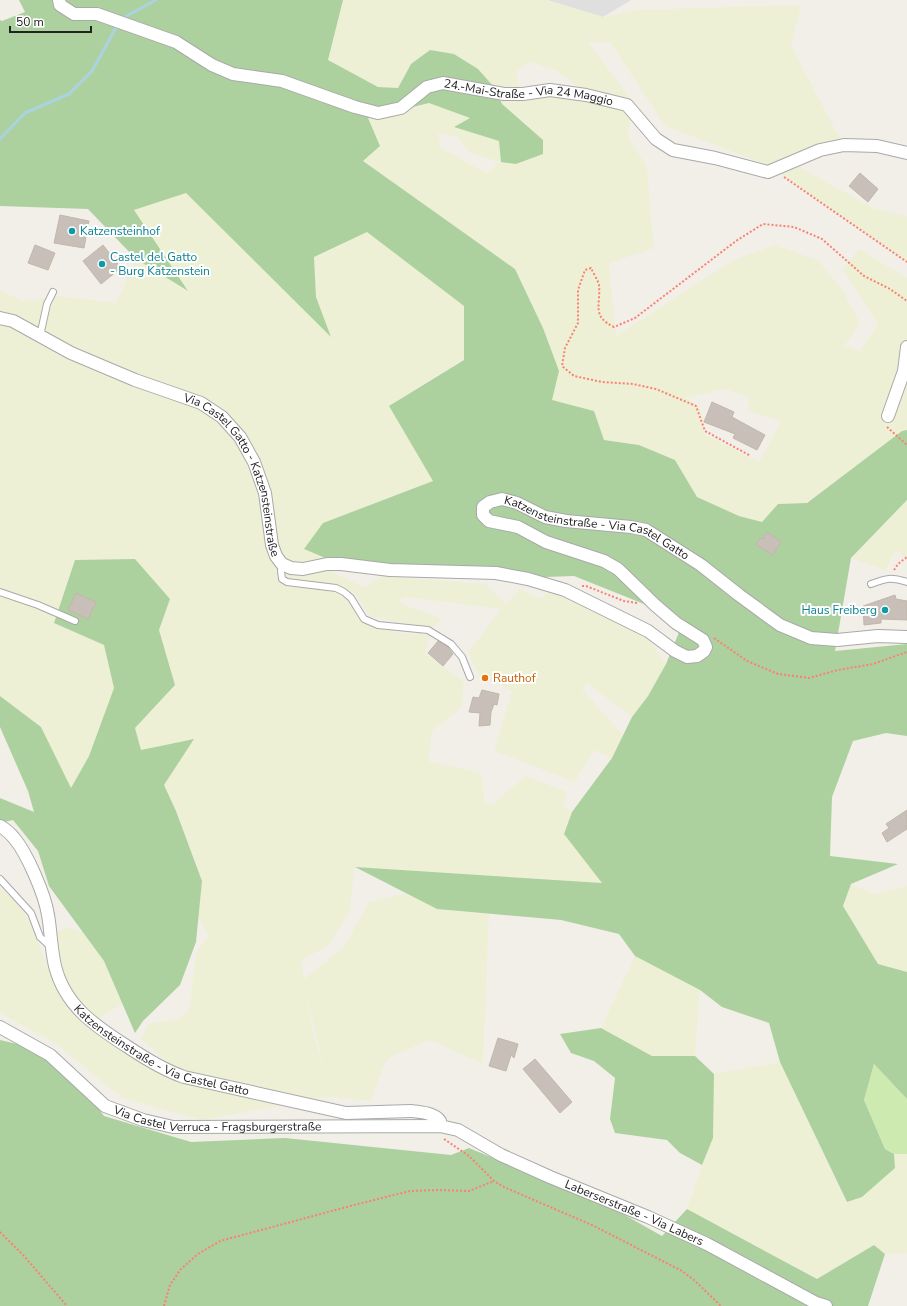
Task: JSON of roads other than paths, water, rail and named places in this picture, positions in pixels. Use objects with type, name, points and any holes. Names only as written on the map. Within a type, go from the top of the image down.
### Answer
[{"type":"street","name":"24.-Mai-Straße - Via 24 Maggio","points":[[59,0],[60,5],[74,14],[97,14],[176,42],[212,65],[233,74],[282,81],[355,107],[378,112],[402,108],[427,87],[442,83],[504,94],[523,94],[550,90],[586,95],[627,105],[656,139],[673,150],[715,158],[768,172],[820,150],[844,145],[877,146],[907,153]]},
{"type":"street","name":"Via Castel Gatto - Katzensteinstraße","points":[[0,318],[13,321],[71,353],[135,380],[201,403],[222,417],[240,437],[254,462],[265,493],[272,545],[276,556],[282,564],[291,568],[303,569],[326,564],[342,564],[390,570],[496,573],[528,579],[565,590]]},
{"type":"street","points":[[888,416],[904,371],[907,347]]},
{"type":"street","name":"Katzensteinstraße - Via Castel Gatto","points":[[565,590],[648,630],[675,652],[687,657],[697,656],[704,651],[706,647],[702,640],[676,623],[618,569],[604,561],[546,542],[518,527],[489,521],[484,515],[483,507],[490,502],[502,499],[517,503],[545,517],[566,521],[631,526],[646,530],[701,565],[780,625],[811,638],[837,640],[878,636],[907,637]]},
{"type":"street","name":"Katzensteinstraße - Via Castel Gatto","points":[[0,826],[9,833],[20,846],[38,884],[48,912],[55,966],[65,991],[81,1012],[100,1029],[146,1059],[184,1077],[341,1112],[362,1113],[396,1111],[422,1113],[438,1118],[440,1121],[440,1126]]},
{"type":"street","name":"Via Castel Verruca - Fragsburgerstraße","points":[[0,1027],[50,1056],[105,1106],[143,1120],[173,1127],[440,1126]]},
{"type":"street","name":"Laberserstraße - Via Labers","points":[[440,1126],[458,1130],[501,1154],[550,1177],[648,1217],[707,1244],[816,1303],[826,1306]]},
{"type":"lane","points":[[40,336],[47,304],[53,292]]},
{"type":"lane","points":[[282,564],[282,579],[287,582],[336,588],[351,598],[364,619],[378,625],[428,630],[438,635],[451,644],[462,657],[470,677]]},
{"type":"lane","points":[[871,584],[894,578],[907,582]]},
{"type":"lane","points":[[0,592],[38,605],[75,621]]},
{"type":"lane","points":[[0,879],[31,912],[40,937],[52,948]]},
{"type":"waterway","points":[[121,19],[156,0]]},
{"type":"waterway","points":[[0,139],[25,113],[69,94],[92,71],[118,24]]},
{"type":"place","name":"Katzensteinhof","points":[[72,231]]},
{"type":"place","name":"Castel del Gatto - Burg Katzenstein","points":[[102,264]]},
{"type":"place","name":"Haus Freiberg","points":[[885,610]]},
{"type":"place","name":"Rauthof","points":[[485,678]]}]
